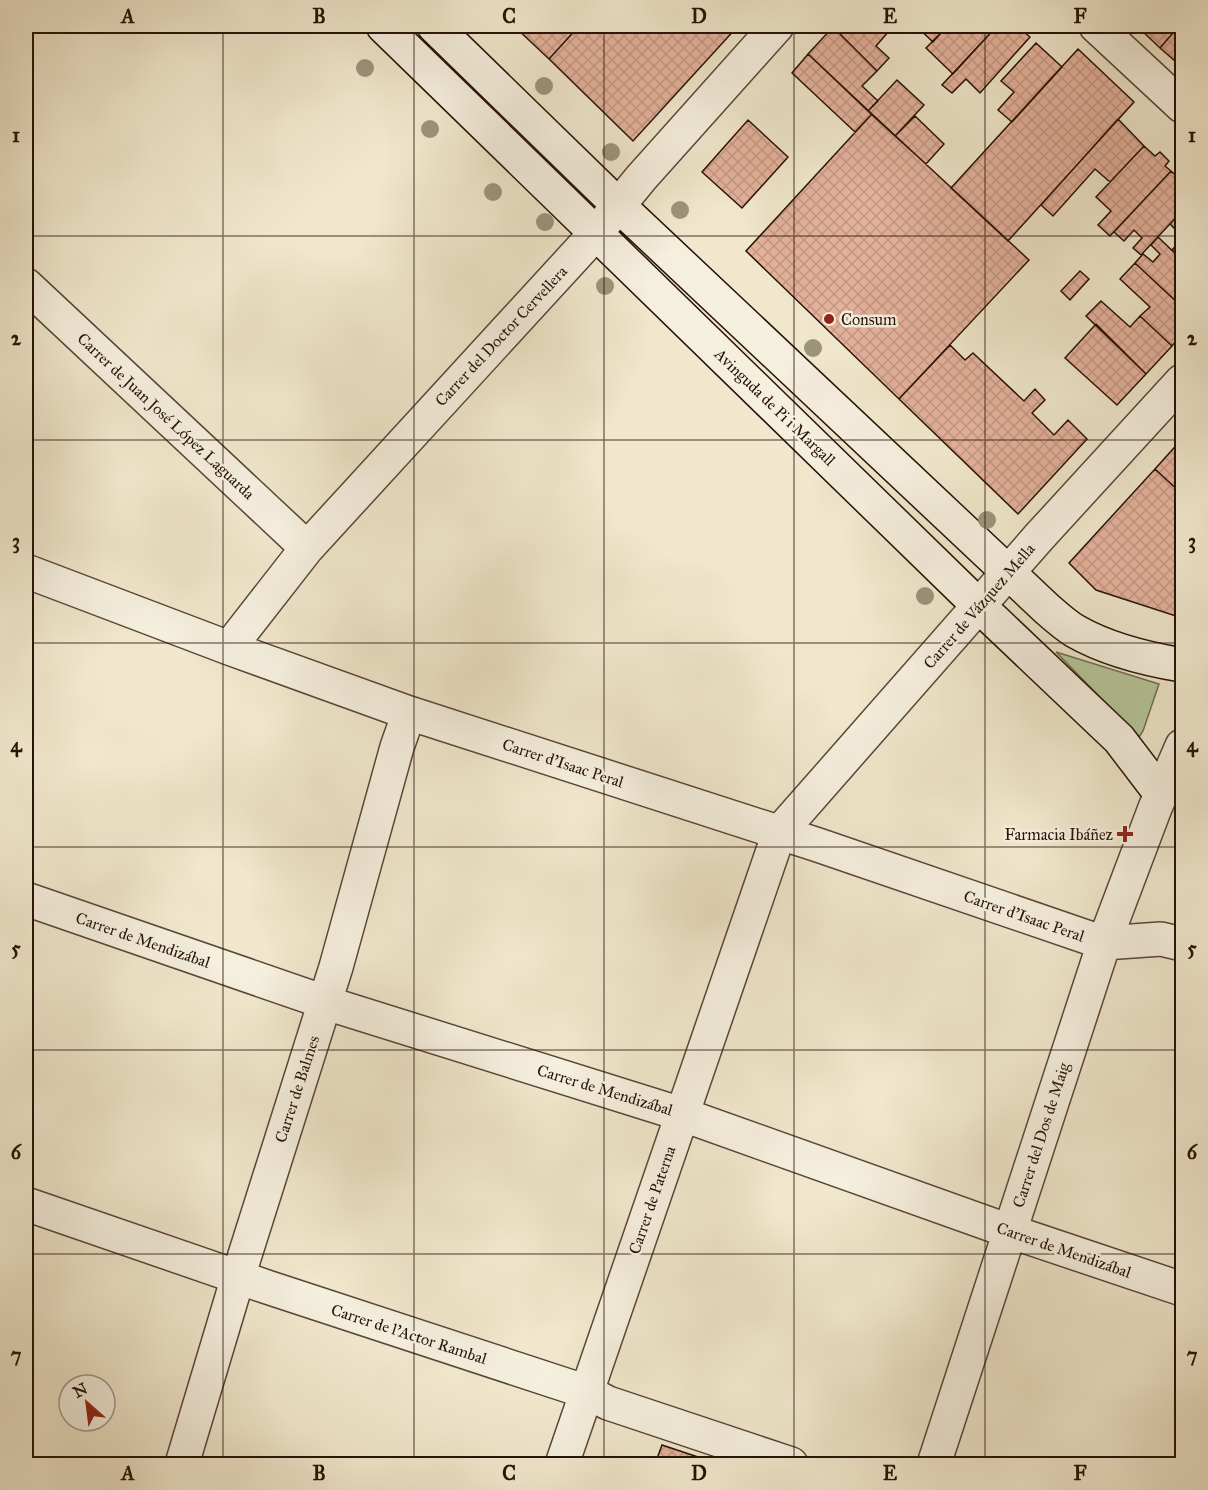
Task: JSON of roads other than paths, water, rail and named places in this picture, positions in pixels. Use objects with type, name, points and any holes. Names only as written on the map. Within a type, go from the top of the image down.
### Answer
[{"type":"street","name":"Avinguda de Pi i Margall","points":[[383,26],[980,607],[1119,739],[1161,794]]},
{"type":"street","points":[[434,26],[618,205],[1008,575],[1073,630],[1106,646],[1182,666]]},
{"type":"street","name":"Carrer del Doctor Cervellera","points":[[230,648],[307,548],[596,233],[618,205],[777,26]]},
{"type":"street","points":[[1096,26],[1182,106]]},
{"type":"street","name":"Carrer de Juan José López Laguarda","points":[[26,285],[307,548]]},
{"type":"street","name":"Carrer de Vázquez Mella","points":[[779,833],[980,607],[1039,537],[1182,381]]},
{"type":"street","name":"Carrer d'Isaac Peral","points":[[26,571],[409,713],[779,833],[1104,943]]},
{"type":"street","name":"Carrer de Balmes","points":[[182,1464],[325,1002],[402,730],[409,713]]},
{"type":"street","name":"Carrer del Dos de Maig","points":[[934,1464],[1104,943],[1161,794],[1182,746]]},
{"type":"street","name":"Carrer de Paterna","points":[[562,1464],[779,833]]},
{"type":"street","name":"Carrer de Mendizábal","points":[[26,899],[325,1002],[681,1114],[1009,1231],[1182,1289]]},
{"type":"street","points":[[1104,943],[1161,939],[1182,944]]},
{"type":"street","name":"Carrer de l'Actor Rambal","points":[[26,1204],[238,1277],[587,1392],[608,1403],[791,1464]]},
{"type":"place","name":"Consum","points":[[829,319]]},
{"type":"place","name":"Farmacia Ibáñez","points":[[1125,834]]}]
